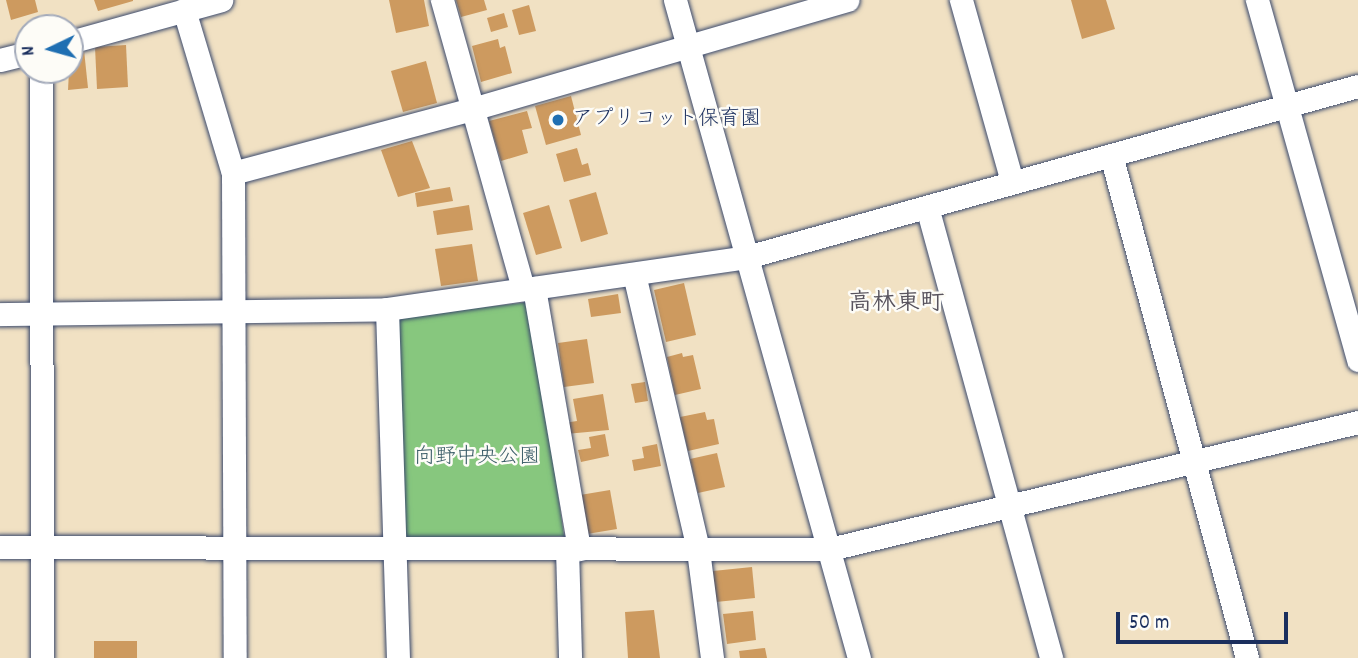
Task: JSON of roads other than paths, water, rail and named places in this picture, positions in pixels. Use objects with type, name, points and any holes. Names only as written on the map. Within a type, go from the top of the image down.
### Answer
[{"type":"street","points":[[84,36],[146,10],[184,10],[221,0]]},
{"type":"street","points":[[442,0],[472,109],[528,289],[573,549],[570,658]]},
{"type":"street","points":[[675,0],[859,658]]},
{"type":"street","points":[[233,173],[472,109],[847,0]]},
{"type":"street","points":[[961,0],[1012,181]]},
{"type":"street","points":[[1256,0],[1358,360]]},
{"type":"street","points":[[184,10],[233,173],[236,658]]},
{"type":"street","points":[[41,84],[42,658]]},
{"type":"street","points":[[0,314],[41,311],[387,309],[747,257],[1358,86]]},
{"type":"street","points":[[1111,155],[1247,658]]},
{"type":"street","points":[[927,206],[1051,658]]},
{"type":"street","points":[[634,274],[698,550],[712,658]]},
{"type":"street","points":[[387,309],[398,658]]},
{"type":"street","points":[[0,547],[830,550],[1358,422]]},
{"type":"place","name":"アプリコット保育園","points":[[558,120]]},
{"type":"district","name":"高林東町","points":[[896,305]]},
{"type":"park label","name":"向野中央公園","points":[[477,458]]}]
